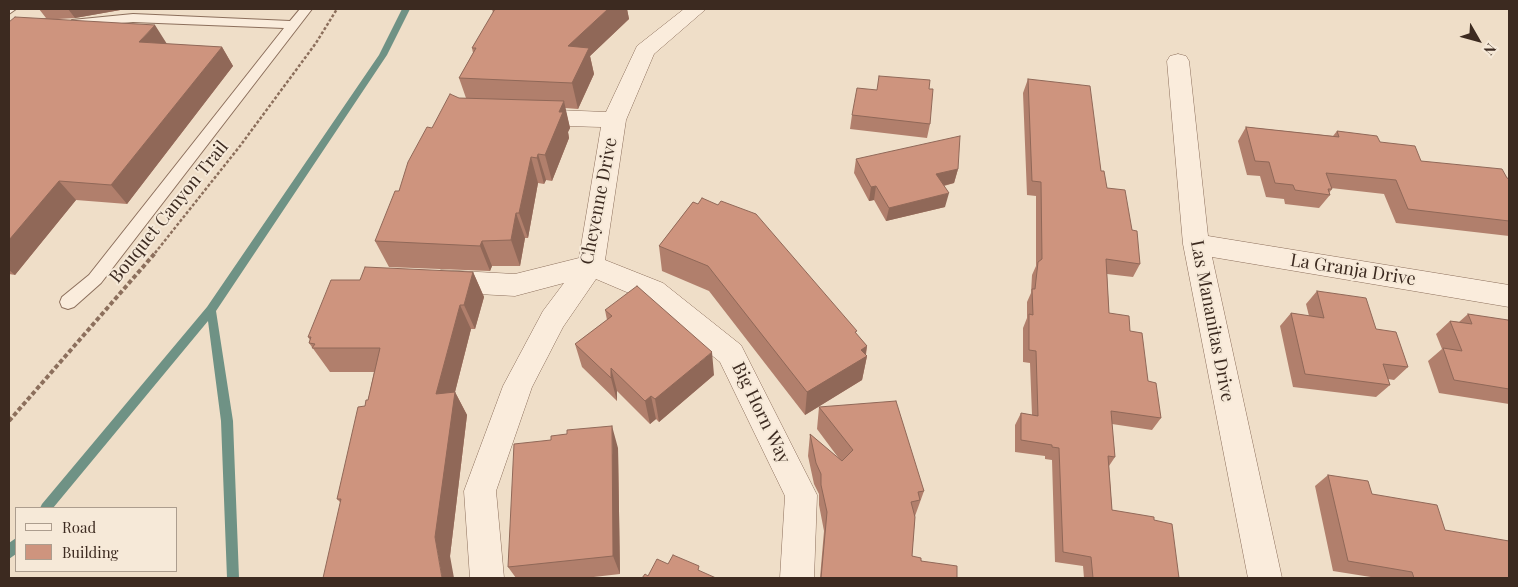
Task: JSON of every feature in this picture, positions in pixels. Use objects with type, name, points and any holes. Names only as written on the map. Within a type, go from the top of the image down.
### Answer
[{"type":"street","name":"Cheyenne Drive","points":[[487,578],[480,491],[518,386],[553,319],[591,265],[614,120],[644,51],[696,9]]},
{"type":"street","name":"Las Mananitas Drive","points":[[1178,61],[1196,244],[1265,578]]},
{"type":"street","points":[[507,116],[614,120]]},
{"type":"street","name":"La Granja Drive","points":[[1196,244],[1509,296]]},
{"type":"street","points":[[416,280],[515,284],[591,265]]},
{"type":"street","name":"Big Horn Way","points":[[591,265],[653,291],[731,354],[801,495],[797,578]]},
{"type":"lane","points":[[68,302],[95,279],[306,9]]},
{"type":"lane","points":[[65,24],[133,18],[293,25]]},
{"type":"path","name":"Bouquet Canyon Trail","points":[[9,422],[155,254],[246,138],[316,43],[337,9]]},
{"type":"building","points":[[495,9],[608,9],[568,46],[589,48],[572,83],[459,78],[476,48],[472,48]]},
{"type":"building","points":[[15,17],[155,25],[139,42],[222,47],[111,185],[59,181],[9,240],[9,22]]},
{"type":"building","points":[[879,76],[930,80],[929,89],[933,89],[930,124],[852,115],[857,88],[877,90]]},
{"type":"building","points":[[1028,79],[1090,86],[1101,171],[1104,171],[1107,188],[1125,190],[1132,230],[1137,231],[1140,264],[1106,259],[1109,313],[1129,316],[1130,331],[1142,333],[1148,381],[1156,383],[1161,418],[1111,411],[1115,457],[1108,456],[1112,510],[1154,517],[1154,520],[1172,524],[1179,578],[1093,578],[1091,557],[1063,552],[1059,448],[1021,440],[1021,413],[1038,416],[1036,351],[1029,350],[1029,314],[1033,315],[1032,289],[1035,289],[1038,262],[1042,259],[1041,182],[1032,181]]},
{"type":"building","points":[[450,94],[459,98],[564,101],[559,112],[563,112],[545,155],[538,154],[537,158],[531,157],[511,240],[482,241],[480,246],[375,241],[395,191],[399,191],[408,162],[427,127],[432,128]]},
{"type":"building","points":[[1246,127],[1339,137],[1337,131],[1377,136],[1380,142],[1415,146],[1421,161],[1502,169],[1509,179],[1509,221],[1408,209],[1396,180],[1326,173],[1332,189],[1328,189],[1330,195],[1295,190],[1293,185],[1275,183],[1269,162],[1255,161]]},
{"type":"building","points":[[960,136],[958,169],[936,174],[949,193],[889,208],[876,186],[871,187],[856,159]]},
{"type":"building","points":[[702,198],[718,205],[721,201],[756,214],[857,331],[855,332],[867,346],[861,350],[867,356],[807,392],[708,266],[659,246],[693,202],[698,204]]},
{"type":"building","points":[[365,267],[473,272],[464,305],[460,305],[436,394],[455,392],[435,537],[442,578],[323,578],[341,499],[337,499],[358,407],[365,406],[366,400],[368,400],[380,348],[312,348],[315,344],[309,343],[311,337],[308,337],[331,280],[360,280]]},
{"type":"building","points":[[637,286],[712,352],[655,399],[651,396],[645,401],[611,368],[611,378],[575,344],[612,316],[605,310]]},
{"type":"building","points":[[1317,291],[1366,298],[1376,329],[1396,332],[1408,367],[1383,364],[1390,385],[1305,374],[1291,313],[1324,318]]},
{"type":"building","points":[[1468,314],[1508,320],[1509,389],[1454,380],[1443,348],[1462,351],[1450,321],[1472,324]]},
{"type":"building","points":[[896,401],[924,491],[918,492],[920,500],[911,502],[915,517],[912,556],[921,558],[921,561],[957,566],[957,578],[821,578],[827,512],[821,485],[821,474],[816,463],[810,434],[842,461],[853,450],[819,407]]},
{"type":"building","points":[[612,426],[613,556],[508,567],[514,444],[551,440],[551,436],[567,434],[567,430]]},
{"type":"building","points":[[1328,475],[1368,481],[1372,494],[1437,505],[1445,530],[1509,541],[1509,578],[1414,578],[1412,572],[1348,561]]},
{"type":"building","points":[[673,555],[699,566],[698,570],[716,578],[642,578],[645,574],[648,576],[657,559],[668,564]]},
{"type":"waterway","points":[[211,310],[383,55],[406,9]]},
{"type":"waterway","points":[[47,507],[211,310]]},
{"type":"waterway","points":[[211,310],[227,421],[233,578]]},
{"type":"waterway","points":[[9,553],[15,545]]}]
